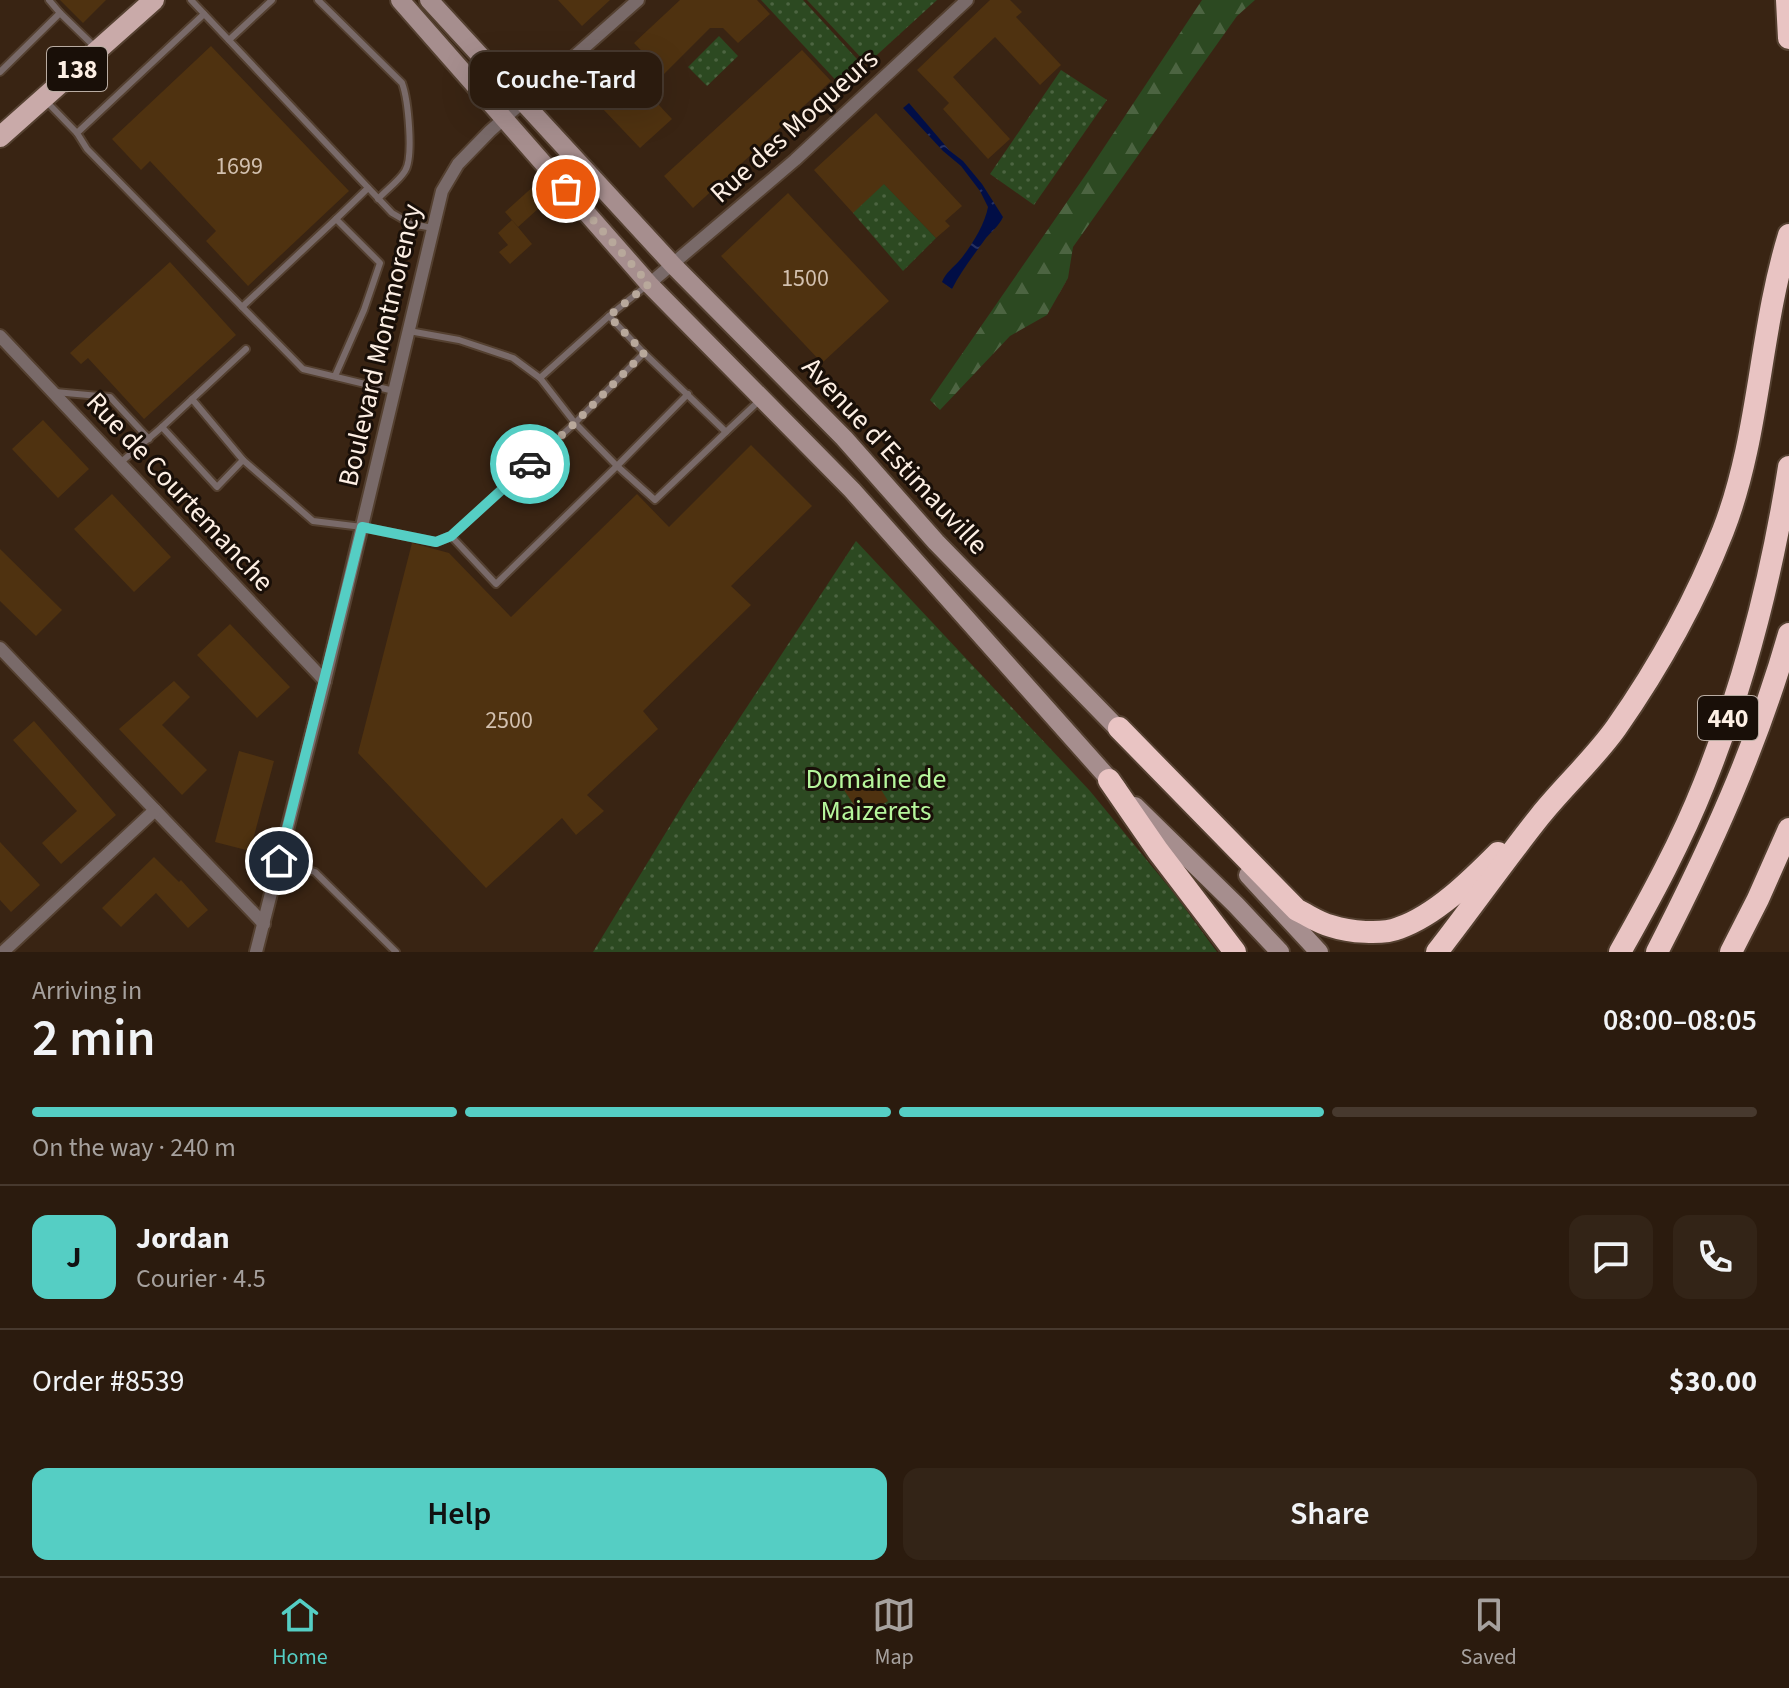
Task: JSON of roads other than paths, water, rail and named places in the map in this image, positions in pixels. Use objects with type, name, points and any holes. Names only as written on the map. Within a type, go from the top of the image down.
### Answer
[{"type":"highway","points":[[1787,0],[1789,38]]},
{"type":"highway","points":[[1437,952],[1541,815],[1614,731],[1697,590],[1723,530],[1743,470],[1775,284],[1789,235]]},
{"type":"highway","name":"440","points":[[1620,952],[1677,845],[1725,726],[1768,585],[1789,467]]},
{"type":"highway","name":"440","points":[[1657,952],[1739,781],[1759,731],[1789,634]]},
{"type":"highway","points":[[1119,728],[1297,910],[1330,926],[1364,932],[1397,929],[1428,913],[1470,881],[1541,815]]},
{"type":"highway","points":[[1109,780],[1158,851],[1235,952]]},
{"type":"highway","points":[[1731,952],[1789,829]]},
{"type":"main road","name":"138","points":[[1,135],[154,0]]},
{"type":"main road","name":"Avenue d'Estimauville","points":[[400,0],[649,284],[852,490],[1109,780],[1280,952]]},
{"type":"main road","name":"Avenue d'Estimauville","points":[[429,0],[673,265],[844,438],[936,542],[1119,728],[1319,952]]},
{"type":"street","name":"Boulevard Montmorency","points":[[256,952],[325,681],[442,191],[458,164],[504,118],[638,0]]},
{"type":"street","name":"Rue des Moqueurs","points":[[649,284],[795,160],[967,0]]},
{"type":"street","name":"Rue de Courtemanche","points":[[0,336],[325,681]]},
{"type":"street","points":[[0,648],[264,924]]},
{"type":"street","points":[[3,950],[155,810]]},
{"type":"lane","points":[[49,0],[98,50]]},
{"type":"lane","points":[[191,0],[392,213],[411,224],[433,228]]},
{"type":"lane","points":[[229,40],[272,0]]},
{"type":"lane","points":[[318,0],[402,83],[406,94],[410,142],[406,170],[378,199]]},
{"type":"lane","points":[[0,72],[60,13]]},
{"type":"lane","points":[[77,133],[204,14]]},
{"type":"lane","points":[[43,98],[77,133],[87,149],[303,369],[394,391]]},
{"type":"lane","points":[[242,307],[368,188]]},
{"type":"lane","points":[[335,376],[364,310],[380,263],[336,219]]},
{"type":"lane","points":[[540,378],[649,284]]},
{"type":"lane","points":[[609,316],[726,432]]},
{"type":"lane","points":[[409,331],[459,340],[513,358],[540,378],[575,423],[655,500],[762,398]]},
{"type":"lane","points":[[120,463],[246,349]]},
{"type":"lane","points":[[192,399],[243,460],[313,521],[436,542],[451,536],[575,423],[644,353]]},
{"type":"lane","points":[[53,392],[110,397],[149,439]]},
{"type":"lane","points":[[451,536],[496,584],[688,394]]},
{"type":"lane","points":[[162,427],[217,487],[243,460]]},
{"type":"lane","points":[[279,861],[315,872],[393,951]]},
{"type":"water","points":[[909,103],[982,184],[1003,217],[952,289],[942,282],[973,242],[988,207],[961,166],[903,108]]},
{"type":"place","name":"Couche-Tard","points":[[566,189]]},
{"type":"park label","name":"Domaine de Maizerets","points":[[876,795]]}]
